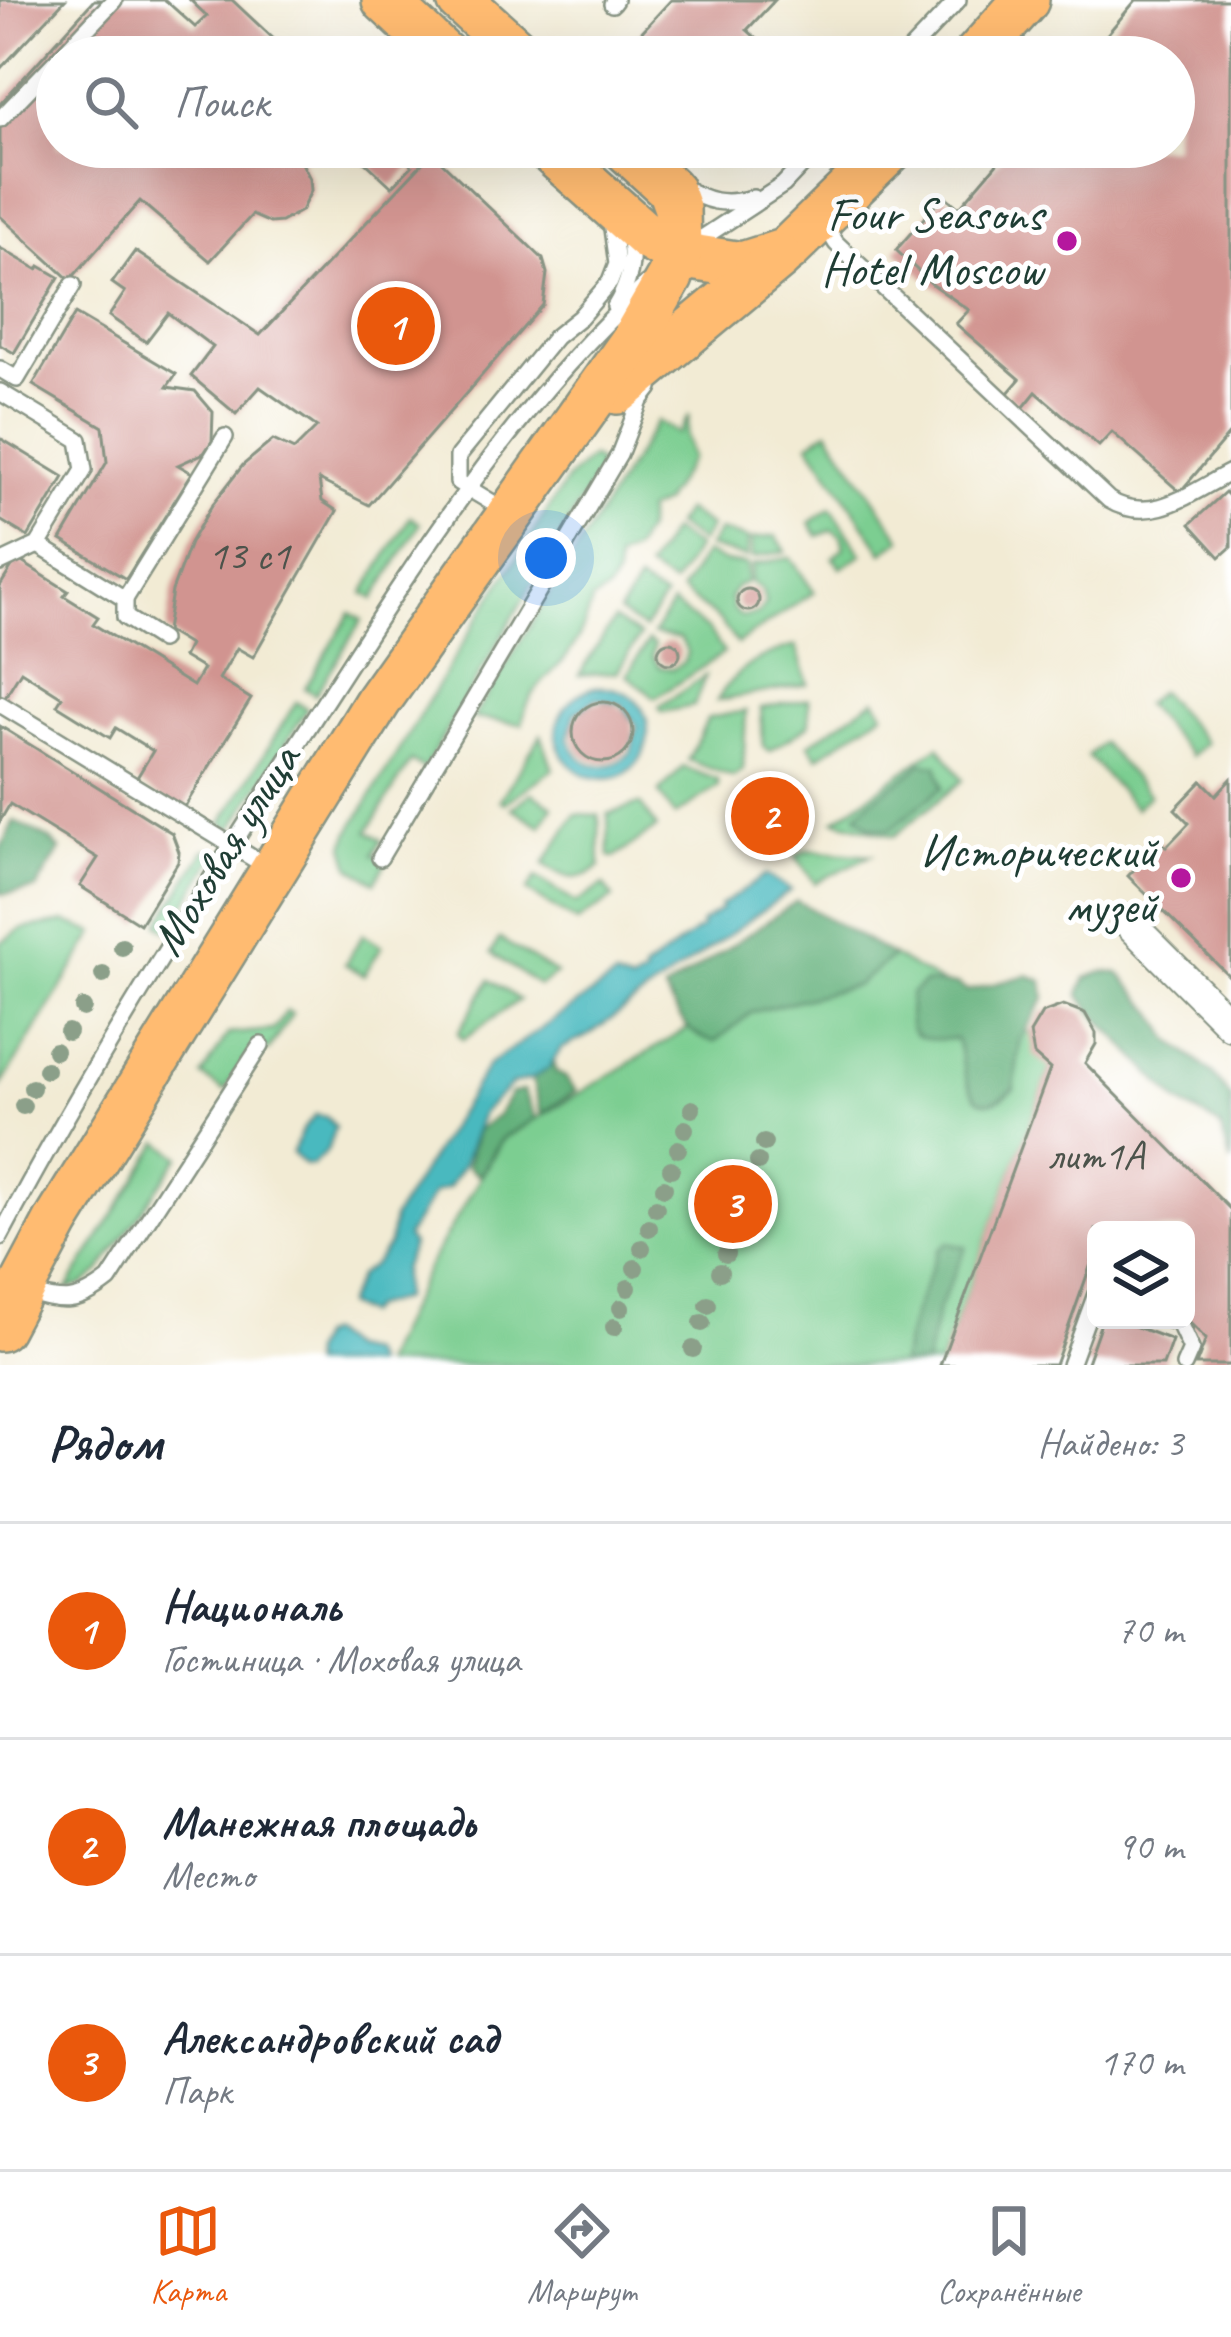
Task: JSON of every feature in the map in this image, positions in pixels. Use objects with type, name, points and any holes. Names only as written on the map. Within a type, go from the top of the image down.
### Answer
[{"type":"main road","points":[[385,0],[424,36]]},
{"type":"main road","points":[[460,0],[500,36]]},
{"type":"main road","points":[[994,36],[1026,0]]},
{"type":"main road","points":[[569,168],[647,237],[678,255],[742,265],[786,251]]},
{"type":"main road","points":[[648,168],[670,189],[677,208],[678,255]]},
{"type":"main road","name":"Моховая улица","points":[[562,441],[786,251],[871,168]]},
{"type":"main road","name":"Моховая улица","points":[[9,1309],[378,700],[632,344],[678,255]]},
{"type":"street","points":[[1126,920],[1231,1025]]},
{"type":"lane","points":[[79,36],[114,0]]},
{"type":"lane","points":[[924,36],[958,0]]},
{"type":"lane","points":[[0,119],[36,81]]},
{"type":"lane","points":[[652,168],[706,202],[721,205],[749,200],[783,185]]},
{"type":"lane","points":[[607,320],[678,255],[783,185],[799,168]]},
{"type":"lane","points":[[0,1237],[30,1179],[231,846],[406,577],[624,292],[632,263],[631,243],[614,208]]},
{"type":"lane","points":[[509,512],[458,482],[458,456],[555,338],[610,282],[617,264],[614,208]]},
{"type":"lane","points":[[822,218],[836,243],[1118,506],[1138,511],[1160,508],[1231,472]]},
{"type":"lane","points":[[0,369],[17,379],[73,285]]},
{"type":"lane","points":[[380,858],[619,455],[640,401],[694,330]]},
{"type":"lane","points":[[0,392],[79,440],[84,470],[38,545],[0,563]]},
{"type":"lane","points":[[161,640],[125,617],[125,599],[225,437]]},
{"type":"lane","points":[[38,545],[125,599]]},
{"type":"lane","points":[[0,704],[272,870]]},
{"type":"lane","points":[[9,1309],[68,1302],[92,1294],[109,1280],[261,1045]]},
{"type":"lane","points":[[1070,1365],[1087,1319]]},
{"type":"lane","points":[[1181,1329],[1190,1348],[1184,1365]]},
{"type":"green space","points":[[689,415],[686,434],[691,459],[663,503],[646,511],[646,530],[633,551],[617,559],[616,577],[607,592],[592,601],[577,639],[532,696],[522,724],[473,718],[657,421],[678,434]]},
{"type":"green space","points":[[828,430],[902,539],[883,552],[809,443]]},
{"type":"green space","points":[[591,457],[599,463],[597,474],[424,769],[411,761],[368,831],[382,840],[374,854],[387,862],[375,882],[351,867],[345,846],[349,833],[567,480]]},
{"type":"green space","points":[[831,508],[862,554],[841,568],[833,558],[844,547],[841,536],[832,530],[818,536],[810,523]]},
{"type":"green space","points":[[685,510],[710,527],[700,542],[675,525]]},
{"type":"green space","points":[[410,517],[420,524],[374,599],[364,593]]},
{"type":"green space","points":[[671,531],[697,547],[673,585],[647,569]]},
{"type":"green space","points":[[719,531],[748,539],[747,558],[708,547]]},
{"type":"green space","points":[[776,536],[786,551],[752,558],[752,539]]},
{"type":"green space","points":[[705,553],[747,565],[747,582],[737,586],[730,597],[733,610],[742,617],[758,614],[765,603],[762,590],[751,582],[752,565],[790,557],[814,592],[737,644],[719,620],[681,591]]},
{"type":"green space","points":[[638,582],[664,598],[644,629],[619,613]]},
{"type":"green space","points":[[672,604],[708,630],[724,653],[655,698],[627,675],[648,641],[654,645],[652,656],[660,667],[673,669],[684,662],[687,652],[681,639],[653,634]]},
{"type":"green space","points":[[351,613],[362,620],[315,695],[305,688]]},
{"type":"green space","points":[[614,620],[640,636],[617,672],[579,675]]},
{"type":"green space","points":[[796,646],[808,684],[717,701],[750,665]]},
{"type":"green space","points":[[705,676],[694,706],[662,712],[659,707]]},
{"type":"green space","points":[[1159,691],[1206,743],[1191,756],[1144,704]]},
{"type":"green space","points":[[809,699],[809,725],[770,751],[763,747],[761,708]]},
{"type":"green space","points":[[875,699],[884,712],[818,757],[809,744]]},
{"type":"green space","points":[[296,702],[307,709],[232,829],[222,823]]},
{"type":"green space","points":[[746,711],[743,770],[733,777],[688,760],[708,718]]},
{"type":"green space","points":[[541,735],[553,769],[505,803],[500,800]]},
{"type":"green space","points":[[1102,743],[1149,795],[1135,808],[1088,756]]},
{"type":"green space","points":[[939,746],[963,780],[894,836],[835,820]]},
{"type":"green space","points":[[921,763],[937,765],[943,787],[890,830],[870,826],[857,815],[872,801]]},
{"type":"green space","points":[[683,767],[718,780],[718,787],[675,816],[659,793]]},
{"type":"green space","points":[[532,793],[553,806],[541,826],[512,808]]},
{"type":"green space","points":[[640,804],[657,828],[614,858],[609,856],[608,814]]},
{"type":"green space","points":[[576,814],[599,815],[600,867],[572,878],[544,864]]},
{"type":"green space","points":[[14,821],[60,850],[36,889],[3,894],[0,849]]},
{"type":"green space","points":[[206,849],[216,855],[169,931],[159,924]]},
{"type":"green space","points":[[806,850],[871,855],[815,883],[796,856]]},
{"type":"green space","points":[[536,877],[576,903],[604,885],[613,898],[577,922],[527,891]]},
{"type":"green space","points":[[797,901],[893,956],[857,985],[752,1012],[715,1042],[690,1030],[664,991]]},
{"type":"green space","points":[[66,922],[95,933],[1,1086],[0,943],[21,929]]},
{"type":"green space","points":[[363,934],[382,946],[364,975],[345,964]]},
{"type":"green space","points":[[499,939],[556,974],[539,986],[491,953]]},
{"type":"green space","points":[[893,956],[1034,1035],[1052,1065],[940,1365],[381,1365],[427,1268],[503,1139],[687,1029],[857,985]]},
{"type":"green space","points":[[1119,973],[1154,1012],[1171,1040],[1212,1073],[1231,1098],[1231,1163],[1220,1126],[1178,1102],[1079,994],[1086,978]]},
{"type":"green space","points":[[1028,975],[1043,981],[1045,998],[1020,1040],[1014,1089],[998,1100],[978,1099],[966,1079],[956,1039],[922,1038],[912,1030],[911,994],[924,983],[958,985],[967,991]]},
{"type":"green space","points":[[490,980],[519,1000],[463,1039],[458,1033]]},
{"type":"green space","points":[[287,1011],[292,1014],[268,1051],[256,1044],[224,1091],[202,1076],[228,1034],[273,1030]]},
{"type":"green space","points":[[554,1059],[555,1072],[576,1091],[541,1114],[532,1079]]},
{"type":"green space","points":[[523,1091],[536,1118],[502,1138],[479,1176],[467,1166],[477,1130],[497,1116],[511,1093]]},
{"type":"green space","points":[[160,1142],[180,1156],[99,1272],[67,1289]]},
{"type":"green space","points":[[946,1243],[966,1247],[938,1310],[925,1365],[900,1365],[912,1318],[938,1250]]},
{"type":"water","points":[[595,687],[620,691],[637,702],[646,718],[648,737],[642,755],[631,769],[614,778],[579,771],[558,743],[562,713]],"holes":[[[597,698],[622,704],[637,726],[631,752],[613,764],[587,762],[569,738],[575,713]]]},
{"type":"water","points":[[766,875],[791,890],[589,1035],[561,1049],[548,1069],[512,1084],[482,1113],[463,1165],[448,1188],[434,1193],[406,1237],[412,1245],[402,1269],[402,1299],[372,1307],[365,1315],[345,1305],[359,1275],[389,1244],[393,1218],[488,1065],[615,978],[631,984],[645,975],[643,971],[702,927],[720,906]]},
{"type":"water","points":[[316,1115],[327,1117],[335,1127],[327,1151],[312,1165],[305,1165],[292,1153]]},
{"type":"water","points":[[327,1333],[348,1349],[368,1353],[374,1365],[310,1365],[319,1336]]},
{"type":"building","points":[[0,0],[65,0],[0,69]]},
{"type":"building","points":[[94,0],[165,0],[195,27],[207,16],[190,0],[232,0],[271,36],[61,36]]},
{"type":"building","points":[[671,0],[775,0],[747,30],[754,36],[638,36]]},
{"type":"building","name":"Four Seasons Hotel Moscow","points":[[1136,0],[1231,0],[1231,432],[1180,492],[1112,432],[1099,446],[1036,392],[1023,408],[1007,394],[1020,379],[956,324],[969,310],[896,250],[944,195],[959,208],[993,168],[1195,168],[1195,36],[1106,36]]},
{"type":"building","points":[[36,64],[36,168],[304,168],[311,191],[301,211],[281,222],[252,215],[210,261],[140,201],[70,280],[0,216],[0,104]]},
{"type":"building","points":[[372,168],[410,168],[392,187]]},
{"type":"building","points":[[418,168],[448,168],[543,259],[547,273],[543,305],[369,505],[319,480],[322,501],[337,511],[253,657],[237,648],[219,679],[251,699],[182,811],[135,781],[153,751],[116,728],[110,738],[57,705],[62,697],[21,671],[0,705],[0,586],[17,559],[68,591],[64,596],[98,617],[93,624],[193,686],[203,669],[183,657],[189,645],[166,631],[172,591],[190,543],[243,465],[273,440],[294,450],[317,427],[260,387],[236,414],[191,376],[213,347],[168,313],[146,342],[109,316],[125,292],[112,283],[135,251],[260,335]]},
{"type":"building","points":[[0,248],[59,277],[14,353],[0,345]]},
{"type":"building","points":[[75,314],[176,374],[167,387],[195,391],[213,412],[212,441],[204,453],[178,465],[192,473],[126,579],[61,540],[107,462],[103,427],[33,385]]},
{"type":"building","points":[[0,438],[64,477],[28,537],[0,520]]},
{"type":"building","points":[[1225,492],[1231,498],[1231,547],[1220,557],[1190,524]]},
{"type":"building","points":[[748,589],[759,600],[748,611],[737,600]]},
{"type":"building","points":[[669,642],[680,653],[669,664],[658,653]]},
{"type":"building","points":[[603,702],[624,711],[633,732],[624,753],[603,762],[582,753],[573,732],[582,711]]},
{"type":"building","points":[[0,726],[172,833],[178,862],[140,924],[80,886],[98,858],[10,804],[0,821]]},
{"type":"building","name":"Исторический музей","points":[[1231,779],[1231,978],[1128,876],[1161,842],[1166,847],[1189,823],[1175,809],[1202,781],[1216,795]]},
{"type":"building","points":[[1063,1005],[1085,1013],[1096,1033],[1096,1044],[1085,1063],[1231,1210],[1231,1365],[1196,1365],[1206,1339],[1195,1328],[1195,1221],[1087,1221],[1087,1275],[1055,1365],[940,1365],[1050,1069],[1034,1055],[1030,1033],[1042,1013]]},
{"type":"building","points":[[1099,1329],[1142,1329],[1172,1340],[1163,1365],[1086,1365]]},
{"type":"place","name":"Four Seasons Hotel Moscow","points":[[1067,241]]},
{"type":"place","name":"Националь","points":[[396,326]]},
{"type":"place","name":"Манежная площадь","points":[[770,816]]},
{"type":"place","name":"Исторический музей","points":[[1181,878]]},
{"type":"place","name":"Александровский сад","points":[[733,1204]]}]
